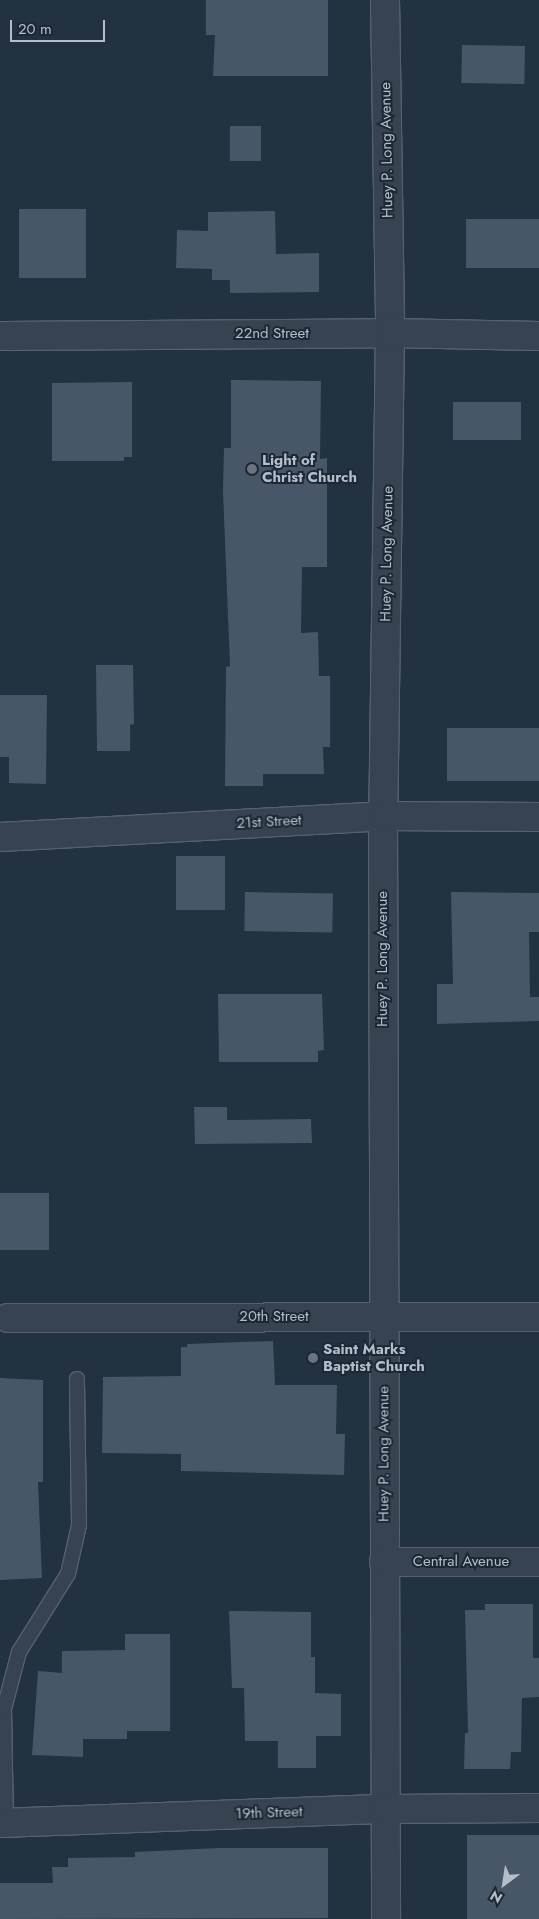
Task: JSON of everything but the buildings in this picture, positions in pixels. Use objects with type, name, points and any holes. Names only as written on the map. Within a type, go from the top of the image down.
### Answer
[{"type":"street","name":"Huey P. Long Avenue","points":[[385,0],[390,333],[383,816],[386,1919]]},
{"type":"street","name":"22nd Street","points":[[4,336],[390,333],[539,336]]},
{"type":"street","name":"21st Street","points":[[0,837],[383,816],[539,817]]},
{"type":"street","name":"20th Street","points":[[8,1318],[539,1317]]},
{"type":"street","name":"Central Avenue","points":[[384,1562],[539,1562]]},
{"type":"street","name":"19th Street","points":[[3,1823],[386,1809],[539,1808]]},
{"type":"lane","points":[[3,1823],[4,1709],[19,1652],[68,1574],[79,1525],[77,1379]]},
{"type":"place","name":"Light of Christ Church","points":[[252,469]]},
{"type":"place","name":"Saint Marks Baptist Church","points":[[313,1358]]}]
